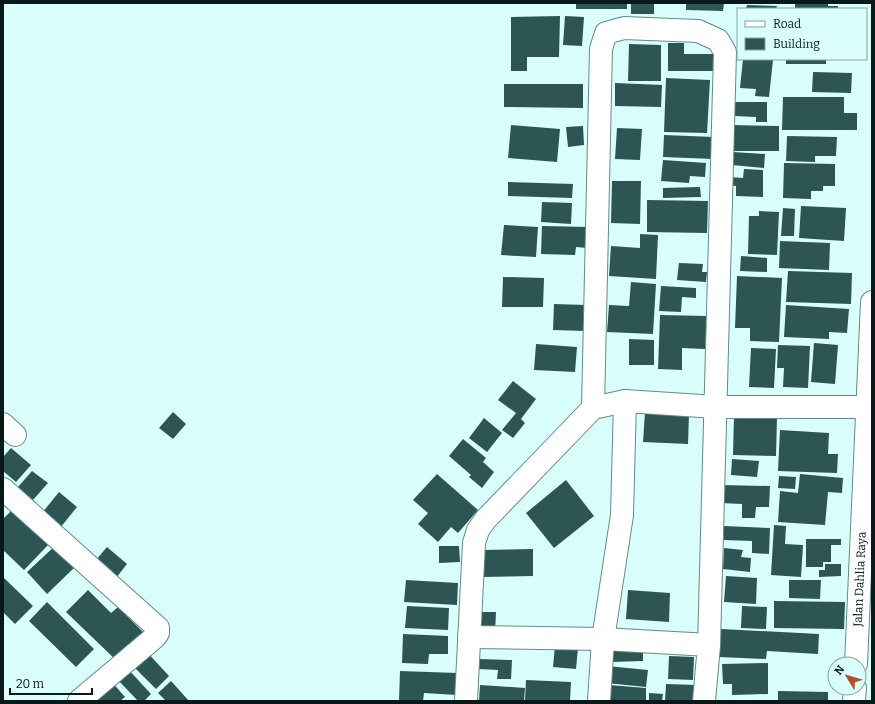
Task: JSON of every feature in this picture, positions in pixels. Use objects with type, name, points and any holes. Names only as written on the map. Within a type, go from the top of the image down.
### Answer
[{"type":"street","points":[[593,408],[601,48],[606,33],[624,28],[698,31],[718,40],[725,52],[709,645],[704,701]]},
{"type":"street","name":"Jalan Dahlia Raya","points":[[856,656],[866,407],[872,302]]},
{"type":"street","points":[[466,701],[474,543],[478,530],[486,519],[593,408],[625,401],[716,407],[866,407]]},
{"type":"street","points":[[600,701],[603,639],[622,515],[625,401]]},
{"type":"street","points":[[3,489],[158,628],[158,633],[155,637],[79,701]]},
{"type":"street","points":[[469,637],[603,639],[709,645]]},
{"type":"building","points":[[576,3],[627,3],[627,9],[576,9]]},
{"type":"building","points":[[631,3],[654,3],[654,14],[631,14]]},
{"type":"building","points":[[686,3],[724,3],[723,11],[686,10]]},
{"type":"building","points":[[795,3],[828,3],[828,6],[838,6],[838,8],[795,8]]},
{"type":"building","points":[[747,5],[777,6],[776,8],[746,8]]},
{"type":"building","points":[[560,16],[559,57],[527,57],[527,71],[511,71],[511,17]]},
{"type":"building","points":[[565,16],[584,17],[582,46],[563,45]]},
{"type":"building","points":[[668,43],[684,43],[684,54],[714,54],[713,71],[668,71]]},
{"type":"building","points":[[629,44],[661,45],[661,81],[628,81]]},
{"type":"building","points":[[743,60],[773,60],[769,97],[755,96],[756,89],[740,88]]},
{"type":"building","points":[[786,60],[826,60],[826,64],[786,64]]},
{"type":"building","points":[[813,72],[852,73],[851,93],[812,92]]},
{"type":"building","points":[[666,78],[710,80],[707,133],[664,132]]},
{"type":"building","points":[[615,83],[662,85],[661,107],[615,106]]},
{"type":"building","points":[[504,84],[583,84],[583,108],[504,107]]},
{"type":"building","points":[[783,97],[844,97],[844,113],[857,113],[857,130],[782,130]]},
{"type":"building","points":[[735,102],[767,102],[767,122],[756,122],[756,117],[734,116]]},
{"type":"building","points":[[511,125],[560,129],[557,162],[508,158]]},
{"type":"building","points":[[731,125],[779,126],[779,151],[731,151]]},
{"type":"building","points":[[583,126],[584,145],[568,147],[566,127]]},
{"type":"building","points":[[617,128],[642,129],[640,160],[615,159]]},
{"type":"building","points":[[664,135],[714,137],[713,159],[663,157]]},
{"type":"building","points":[[787,136],[837,137],[836,156],[815,156],[815,162],[786,161]]},
{"type":"building","points":[[733,152],[765,154],[764,168],[732,165]]},
{"type":"building","points":[[663,160],[706,163],[705,177],[690,176],[689,183],[661,181]]},
{"type":"building","points":[[784,163],[835,164],[835,186],[823,186],[823,191],[811,191],[811,199],[783,198]]},
{"type":"building","points":[[744,169],[763,170],[763,197],[736,196],[736,186],[729,185],[730,177],[743,178]]},
{"type":"building","points":[[612,181],[641,181],[640,224],[611,223]]},
{"type":"building","points":[[508,182],[573,184],[572,198],[508,196]]},
{"type":"building","points":[[700,187],[701,197],[663,198],[663,188]]},
{"type":"building","points":[[647,200],[708,201],[707,233],[647,232]]},
{"type":"building","points":[[542,202],[572,203],[571,224],[541,222]]},
{"type":"building","points":[[801,206],[846,208],[844,241],[799,238]]},
{"type":"building","points":[[783,208],[795,209],[794,236],[781,236]]},
{"type":"building","points":[[759,211],[779,212],[777,255],[748,254],[749,216],[759,216]]},
{"type":"building","points":[[504,225],[538,227],[536,257],[501,255]]},
{"type":"building","points":[[542,226],[589,227],[588,248],[576,247],[575,255],[541,254]]},
{"type":"building","points":[[640,234],[658,235],[656,279],[609,276],[611,246],[640,248]]},
{"type":"building","points":[[780,241],[830,243],[829,270],[779,268]]},
{"type":"building","points":[[741,256],[767,258],[767,272],[740,271]]},
{"type":"building","points":[[679,263],[703,264],[702,272],[707,272],[706,282],[677,280]]},
{"type":"building","points":[[788,271],[852,273],[851,304],[786,302]]},
{"type":"building","points":[[737,276],[782,278],[779,342],[750,341],[750,328],[735,328]]},
{"type":"building","points":[[503,277],[544,278],[543,307],[502,307]]},
{"type":"building","points":[[631,282],[656,284],[653,334],[607,332],[609,305],[629,306]]},
{"type":"building","points":[[661,286],[696,288],[696,298],[682,297],[681,312],[659,311]]},
{"type":"building","points":[[554,304],[586,305],[585,331],[553,330]]},
{"type":"building","points":[[786,305],[849,309],[847,333],[829,332],[829,339],[784,337]]},
{"type":"building","points":[[660,315],[707,316],[705,349],[682,348],[682,370],[658,369]]},
{"type":"building","points":[[629,339],[654,340],[654,365],[629,365]]},
{"type":"building","points":[[814,343],[838,345],[835,384],[811,382]]},
{"type":"building","points":[[536,344],[577,347],[575,372],[534,370]]},
{"type":"building","points":[[778,345],[810,346],[808,388],[783,387],[784,368],[777,368]]},
{"type":"building","points":[[751,348],[776,349],[774,388],[749,387]]},
{"type":"building","points":[[513,381],[536,399],[521,419],[525,423],[513,438],[502,430],[516,413],[498,400]]},
{"type":"building","points":[[173,412],[186,424],[173,439],[159,428]]},
{"type":"building","points":[[645,412],[689,414],[688,444],[643,442]]},
{"type":"building","points":[[734,416],[777,417],[776,456],[733,455]]},
{"type":"building","points":[[484,418],[502,433],[487,452],[469,438]]},
{"type":"building","points":[[780,430],[829,433],[828,454],[838,454],[837,473],[778,471]]},
{"type":"building","points":[[463,439],[486,458],[483,462],[494,472],[482,488],[469,477],[471,475],[449,456]]},
{"type":"building","points":[[11,448],[31,465],[16,482],[3,471],[3,457]]},
{"type":"building","points":[[732,459],[759,461],[757,477],[731,475]]},
{"type":"building","points":[[32,471],[48,483],[33,500],[18,487]]},
{"type":"building","points":[[437,474],[478,510],[458,533],[451,527],[438,542],[418,524],[428,513],[413,500]]},
{"type":"building","points":[[800,474],[843,478],[842,493],[828,492],[825,525],[778,522],[780,491],[798,493]]},
{"type":"building","points":[[779,476],[796,477],[795,489],[778,488]]},
{"type":"building","points":[[566,480],[594,516],[554,548],[526,513]]},
{"type":"building","points":[[721,485],[770,486],[769,507],[756,507],[755,518],[742,518],[742,504],[720,503]]},
{"type":"building","points":[[59,492],[77,507],[60,528],[42,513]]},
{"type":"building","points":[[12,510],[48,545],[24,570],[3,550],[3,519]]},
{"type":"building","points":[[774,525],[786,526],[785,544],[803,545],[801,577],[771,575]]},
{"type":"building","points":[[724,526],[770,528],[769,554],[752,553],[752,541],[724,540]]},
{"type":"building","points":[[806,539],[841,539],[841,545],[831,545],[831,562],[823,562],[823,567],[806,567]]},
{"type":"building","points":[[57,544],[77,565],[47,594],[27,572]]},
{"type":"building","points":[[439,546],[459,546],[460,562],[439,563]]},
{"type":"building","points":[[107,547],[127,564],[116,578],[96,560]]},
{"type":"building","points":[[724,548],[743,550],[741,557],[751,558],[750,572],[723,569]]},
{"type":"building","points":[[533,549],[533,576],[483,577],[483,550]]},
{"type":"building","points":[[825,564],[841,564],[841,576],[819,577],[819,570],[825,570]]},
{"type":"building","points":[[726,576],[757,578],[756,604],[724,602]]},
{"type":"building","points":[[3,577],[33,606],[15,624],[3,612]]},
{"type":"building","points":[[406,580],[458,583],[457,605],[404,602]]},
{"type":"building","points":[[789,580],[821,580],[820,599],[789,598]]},
{"type":"building","points":[[88,590],[111,613],[118,607],[145,634],[118,662],[66,612]]},
{"type":"building","points":[[628,590],[670,593],[669,622],[626,619]]},
{"type":"building","points":[[774,601],[845,602],[844,629],[774,628]]},
{"type":"building","points":[[47,602],[94,649],[76,667],[29,621]]},
{"type":"building","points":[[407,606],[449,608],[448,630],[405,628]]},
{"type":"building","points":[[742,606],[767,607],[766,629],[741,628]]},
{"type":"building","points":[[478,612],[496,612],[495,633],[477,632]]},
{"type":"building","points":[[721,629],[819,634],[818,654],[767,651],[766,659],[719,657]]},
{"type":"building","points":[[403,634],[448,636],[448,654],[429,654],[428,664],[402,663]]},
{"type":"building","points":[[555,646],[578,648],[576,669],[553,667]]},
{"type":"building","points":[[643,649],[643,661],[611,662],[610,650]]},
{"type":"building","points":[[146,651],[169,676],[156,689],[132,665]]},
{"type":"building","points":[[669,656],[694,657],[693,680],[668,679]]},
{"type":"building","points":[[480,659],[512,660],[511,679],[497,679],[498,670],[479,669]]},
{"type":"building","points":[[768,663],[768,694],[732,695],[732,684],[723,684],[722,664]]},
{"type":"building","points":[[607,666],[648,670],[646,687],[606,683]]},
{"type":"building","points":[[128,669],[151,694],[144,701],[138,701],[117,679]]},
{"type":"building","points":[[400,671],[457,673],[457,695],[424,693],[423,701],[399,701]]},
{"type":"building","points":[[526,680],[571,682],[570,701],[525,701]]},
{"type":"building","points":[[111,681],[125,697],[120,701],[88,701]]},
{"type":"building","points":[[171,681],[189,701],[166,701],[158,693]]},
{"type":"building","points":[[666,684],[697,685],[697,700],[665,701]]},
{"type":"building","points":[[480,685],[525,688],[524,701],[479,701]]},
{"type":"building","points":[[609,685],[646,688],[646,701],[602,701]]},
{"type":"building","points":[[778,691],[827,692],[828,696],[828,701],[778,701]]},
{"type":"building","points":[[649,693],[663,694],[662,701],[649,701]]}]
